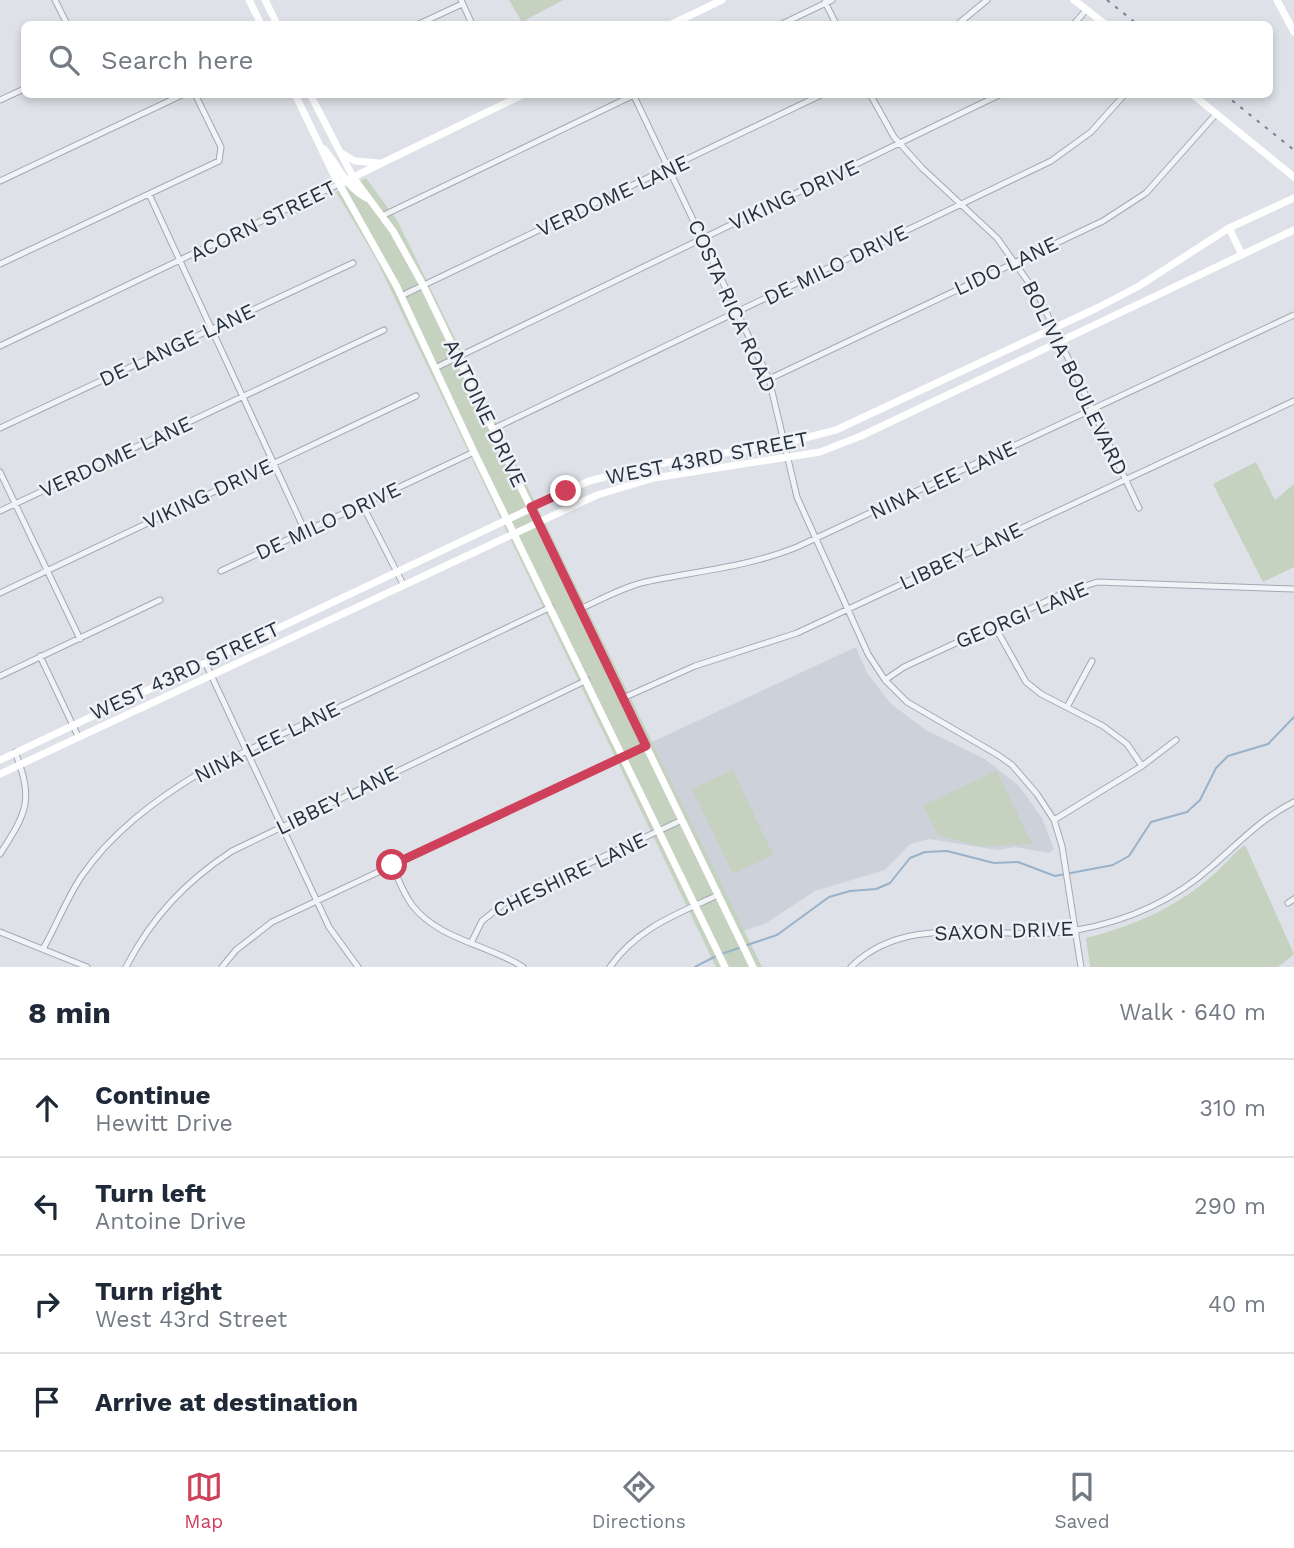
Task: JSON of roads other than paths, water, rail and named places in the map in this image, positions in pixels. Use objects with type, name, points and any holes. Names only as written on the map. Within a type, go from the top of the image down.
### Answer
[{"type":"main road","points":[[249,0],[260,21]]},
{"type":"main road","points":[[265,0],[276,21]]},
{"type":"main road","points":[[678,21],[722,0]]},
{"type":"main road","points":[[1074,0],[1101,21]]},
{"type":"main road","points":[[1277,0],[1294,32]]},
{"type":"main road","name":"ANTOINE DRIVE","points":[[297,98],[318,144],[346,180],[361,196],[369,199],[382,216],[424,285],[754,967]]},
{"type":"main road","name":"ANTOINE DRIVE","points":[[312,98],[340,153],[346,180],[474,452],[516,533],[724,965]]},
{"type":"main road","name":"ACORN STREET","points":[[346,180],[507,98]]},
{"type":"main road","points":[[1197,98],[1294,177]]},
{"type":"main road","points":[[340,153],[364,163],[383,163]]},
{"type":"main road","name":"WEST 43RD STREET","points":[[0,760],[72,723],[589,481],[652,465],[785,443],[836,430],[1139,286],[1229,228],[1294,198]]},
{"type":"main road","points":[[1229,228],[1242,255]]},
{"type":"main road","name":"WEST 43RD STREET","points":[[0,774],[597,495],[654,478],[820,452],[1060,342],[1294,230]]},
{"type":"main road","points":[[1139,286],[1146,300]]},
{"type":"main road","points":[[915,394],[921,407]]},
{"type":"main road","points":[[652,465],[654,478]]},
{"type":"main road","points":[[300,617],[306,630]]},
{"type":"street","points":[[55,0],[66,21]]},
{"type":"street","points":[[962,21],[987,0]]},
{"type":"street","points":[[788,21],[827,1],[835,21]]},
{"type":"street","points":[[425,21],[461,2],[470,21]]},
{"type":"street","points":[[1077,21],[1086,10]]},
{"type":"street","points":[[1285,16],[1294,12]]},
{"type":"street","points":[[0,100],[21,90]]},
{"type":"street","points":[[0,181],[176,98]]},
{"type":"street","points":[[0,264],[219,162],[221,147],[197,98]]},
{"type":"street","points":[[382,216],[628,98]]},
{"type":"street","name":"COSTA RICA ROAD","points":[[635,98],[769,379],[797,497],[868,654],[885,680],[919,711],[1012,765],[1054,820],[1066,865],[1081,967]]},
{"type":"street","name":"VERDOME LANE","points":[[401,296],[669,171],[814,98]]},
{"type":"street","name":"BOLIVIA BOULEVARD","points":[[872,98],[901,145],[997,238],[1040,297],[1139,508]]},
{"type":"street","name":"VIKING DRIVE","points":[[435,368],[901,145],[993,98]]},
{"type":"street","name":"DE MILO DRIVE","points":[[493,429],[1051,161],[1091,132],[1121,98]]},
{"type":"street","name":"LIDO LANE","points":[[769,379],[1103,221],[1146,193],[1216,114]]},
{"type":"street","name":"ACORN STREET","points":[[0,346],[180,262],[346,180]]},
{"type":"street","points":[[149,194],[306,531]]},
{"type":"street","name":"DE LANGE LANE","points":[[0,428],[353,262]]},
{"type":"street","name":"NINA LEE LANE","points":[[580,609],[642,583],[769,559],[1294,316]]},
{"type":"street","name":"VERDOME LANE","points":[[0,511],[384,331]]},
{"type":"street","name":"VIKING DRIVE","points":[[0,593],[416,396]]},
{"type":"street","name":"LIBBEY LANE","points":[[623,698],[664,678],[797,633],[1294,401]]},
{"type":"street","name":"DE MILO DRIVE","points":[[220,571],[474,452]]},
{"type":"street","points":[[0,472],[79,639]]},
{"type":"street","points":[[363,506],[403,584]]},
{"type":"street","name":"GEORGI LANE","points":[[885,680],[904,667],[994,625],[1062,594],[1097,582],[1294,589]]},
{"type":"street","points":[[0,676],[160,600]]},
{"type":"street","name":"NINA LEE LANE","points":[[43,949],[82,877],[120,833],[164,795],[247,751],[551,607]]},
{"type":"street","points":[[994,625],[1026,682],[1103,726],[1127,744],[1142,766]]},
{"type":"street","points":[[40,656],[78,736]]},
{"type":"street","points":[[1067,707],[1092,661]]},
{"type":"street","points":[[205,662],[329,927],[358,967]]},
{"type":"street","name":"LIBBEY LANE","points":[[126,967],[154,919],[200,872],[232,851],[587,680]]},
{"type":"street","points":[[1054,820],[1142,766],[1175,740]]},
{"type":"street","points":[[222,967],[255,933],[317,900],[646,746]]},
{"type":"street","points":[[0,853],[23,819],[28,800],[15,752]]},
{"type":"street","name":"SAXON DRIVE","points":[[851,967],[886,944],[935,932],[1075,931],[1118,921],[1177,893],[1212,867],[1250,829],[1294,802]]},
{"type":"street","name":"CHESHIRE LANE","points":[[471,943],[482,921],[495,909],[682,820]]},
{"type":"street","points":[[392,865],[412,904],[426,920],[443,931],[505,956],[523,967]]},
{"type":"street","points":[[610,967],[620,953],[650,927],[718,895]]},
{"type":"street","points":[[0,932],[87,967]]},
{"type":"waterway","points":[[744,946],[777,935],[829,897],[850,891],[876,889],[890,883],[910,858],[925,852],[947,851],[994,863],[1018,862],[1055,876],[1113,865],[1129,856],[1151,822],[1187,812],[1200,800],[1216,768],[1228,756],[1268,744],[1294,717]]},
{"type":"waterway","points":[[721,954],[739,948]]},
{"type":"waterway","points":[[695,967],[716,956]]},
{"type":"railway","points":[[1107,0],[1133,21]]},
{"type":"railway","points":[[1229,98],[1294,150]]}]
